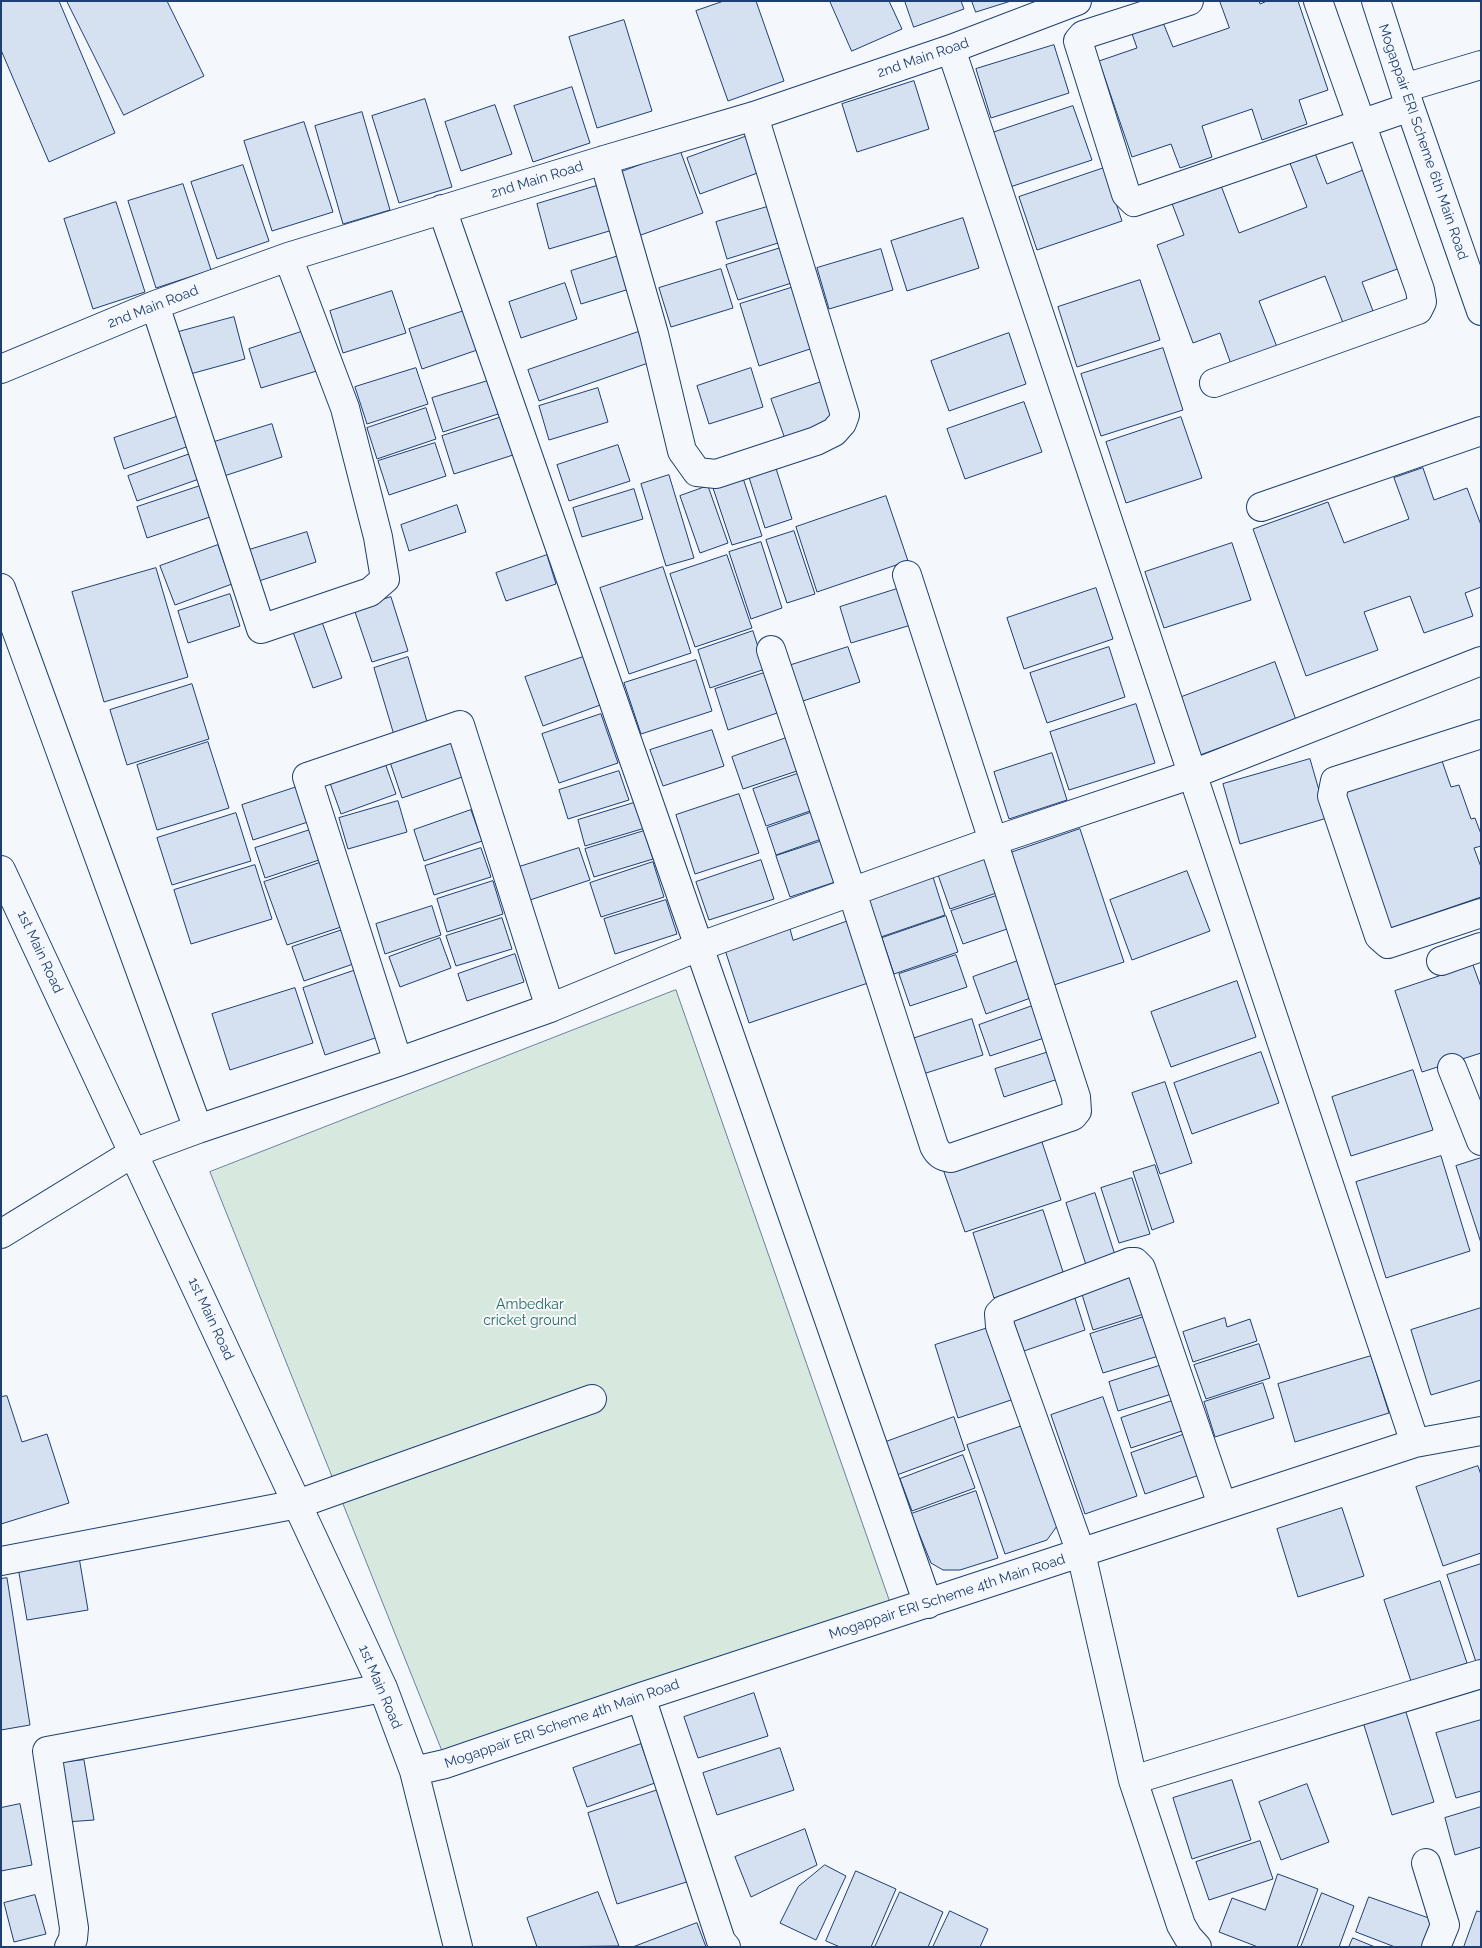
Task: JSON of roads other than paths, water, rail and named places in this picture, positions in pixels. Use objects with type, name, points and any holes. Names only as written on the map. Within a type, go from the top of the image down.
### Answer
[{"type":"street","name":"2nd Main Road","points":[[1,369],[155,305],[288,257],[754,116],[951,49],[1077,1]]},
{"type":"street","points":[[1189,1],[1083,36],[1078,41],[1126,194],[1134,202],[1360,124],[1407,97],[1481,65]]},
{"type":"street","points":[[1214,383],[1418,310],[1422,302],[1420,290],[1318,1]]},
{"type":"street","name":"Mogappair ERI Scheme 6th Main Road","points":[[1376,1],[1481,311]]},
{"type":"street","points":[[951,49],[1415,1443]]},
{"type":"street","points":[[604,160],[654,334],[682,451],[697,472],[716,474],[816,441],[834,432],[842,424],[845,415],[754,116]]},
{"type":"street","points":[[442,209],[928,1604]]},
{"type":"street","points":[[155,305],[260,629],[370,592],[385,579],[378,537],[345,408],[288,257]]},
{"type":"street","points":[[1261,507],[1481,431]]},
{"type":"street","points":[[771,650],[934,1146],[938,1153],[943,1157],[951,1158],[1073,1116],[1078,1111],[1076,1098],[907,575]]},
{"type":"street","points":[[1,588],[198,1129]]},
{"type":"street","points":[[1,1234],[133,1153],[550,1008],[698,947],[993,841],[1193,774],[1481,662]]},
{"type":"street","points":[[398,1062],[307,777],[460,724],[550,1008]]},
{"type":"street","points":[[1481,734],[1335,781],[1332,796],[1379,936],[1388,944],[1481,913]]},
{"type":"street","name":"1st Main Road","points":[[1,870],[383,1688],[414,1771],[458,1947]]},
{"type":"street","points":[[1441,961],[1481,947]]},
{"type":"street","points":[[1452,1068],[1481,1141]]},
{"type":"street","points":[[1198,1947],[1188,1937],[1181,1925],[1133,1780],[1080,1553],[1000,1326],[999,1314],[1003,1310],[1134,1262],[1141,1268],[1222,1505]]},
{"type":"street","points":[[1,1561],[298,1504],[592,1399]]},
{"type":"street","name":"Mogappair ERI Scheme 4th Main Road","points":[[414,1771],[445,1764],[641,1697],[1415,1443],[1481,1431]]},
{"type":"street","points":[[1133,1780],[1481,1674]]},
{"type":"street","points":[[69,1947],[73,1939],[74,1928],[47,1751],[383,1688]]},
{"type":"street","points":[[641,1697],[721,1941],[726,1947]]},
{"type":"street","points":[[1426,1863],[1445,1925],[1436,1947]]},
{"type":"park label","name":"Ambedkar cricket ground","points":[[530,1314]]}]
